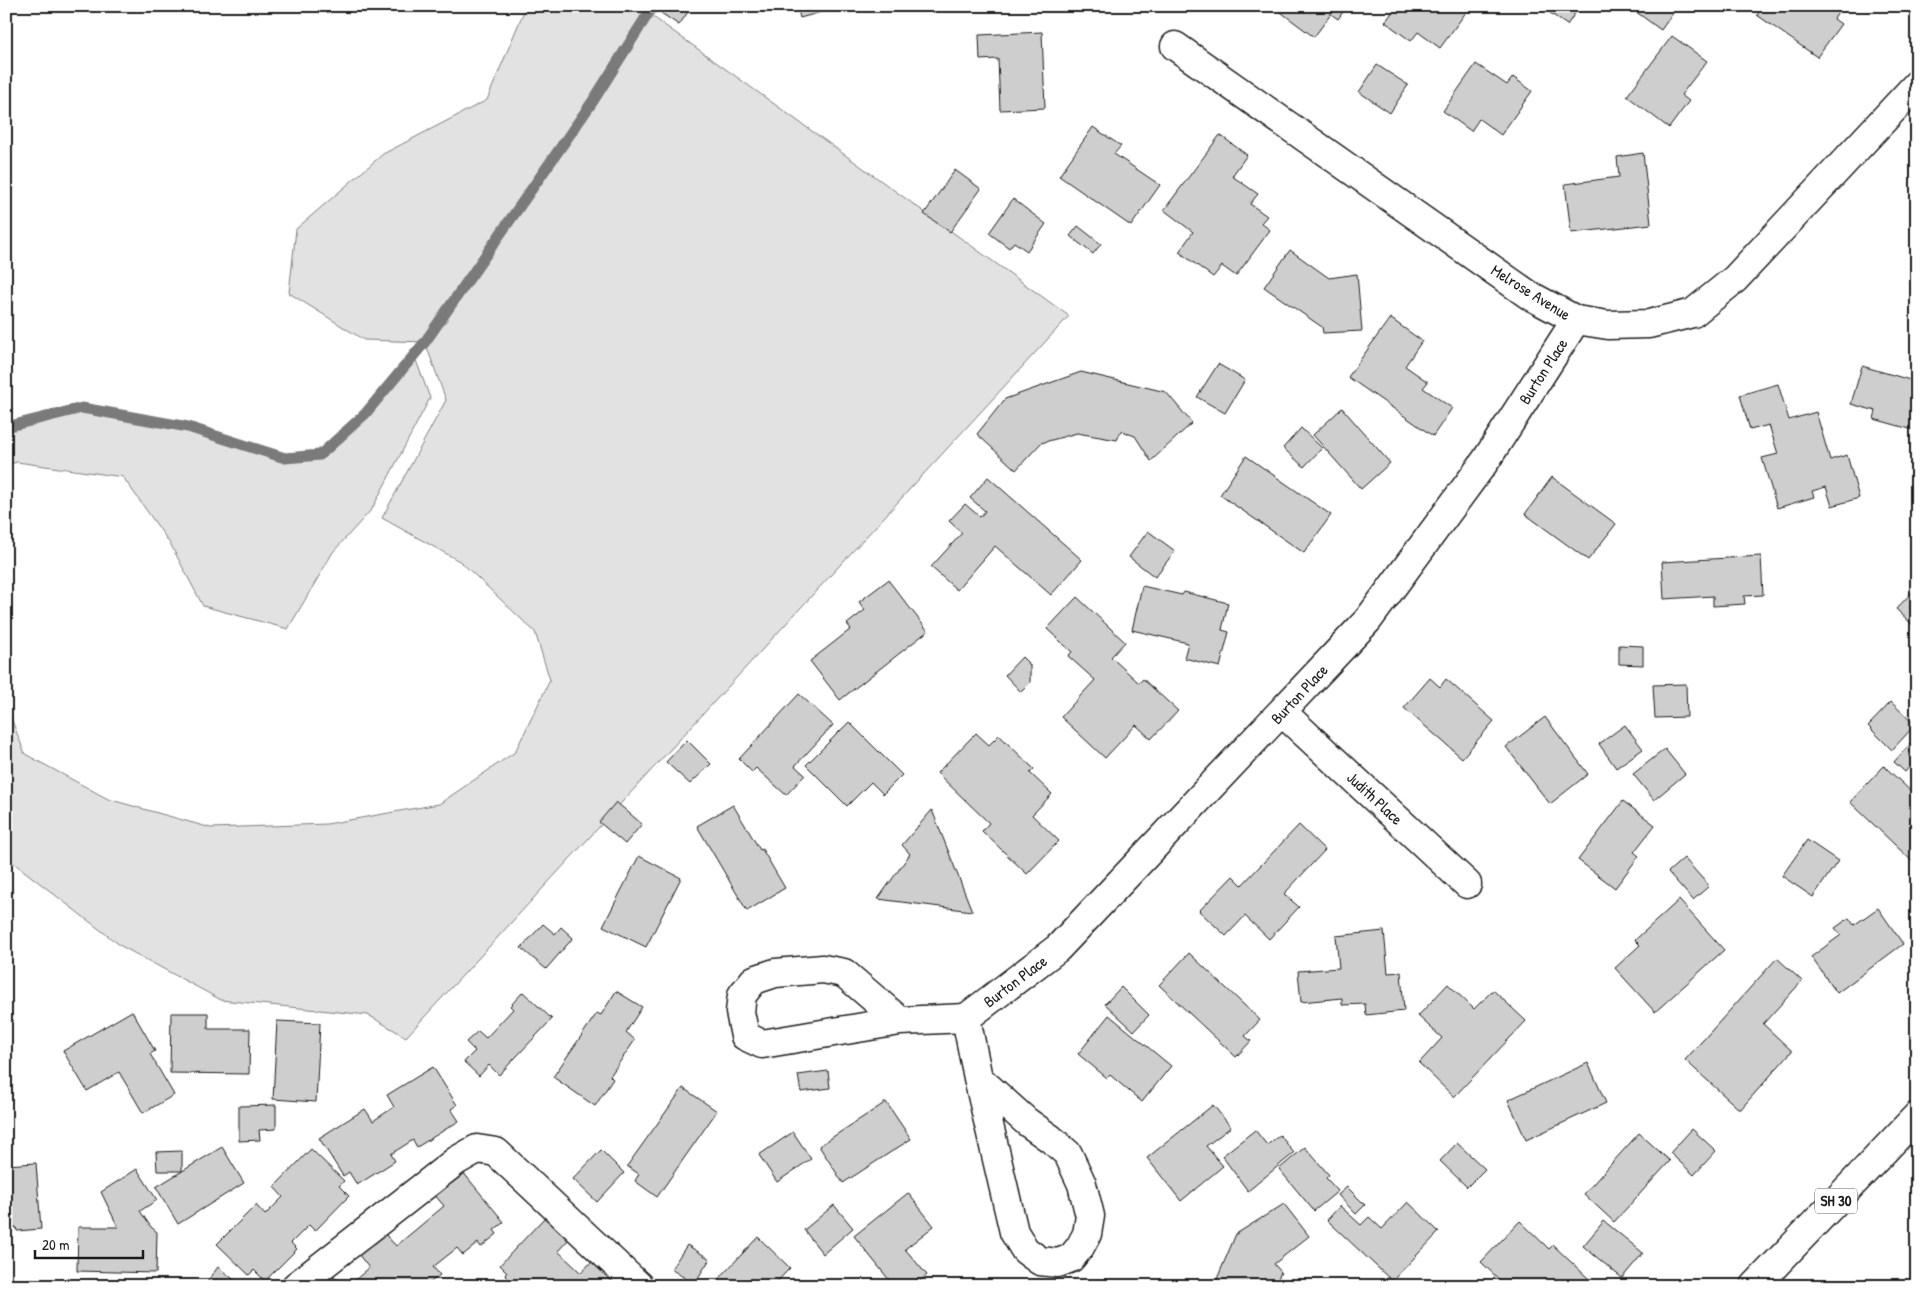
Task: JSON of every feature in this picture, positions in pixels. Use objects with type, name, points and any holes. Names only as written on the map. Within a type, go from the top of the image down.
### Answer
[{"type":"main road","name":"Melrose Avenue","points":[[1175,46],[1529,295],[1576,320],[1608,326],[1649,324],[1693,313],[1735,279],[1917,84]]},
{"type":"main road","name":"Burton Place","points":[[966,1018],[1058,948],[1368,620],[1486,460],[1576,320]]},
{"type":"main road","name":"Judith Place","points":[[1282,712],[1467,884]]},
{"type":"main road","points":[[900,1022],[844,973],[823,969],[775,973],[754,980],[742,995],[740,1012],[745,1036],[762,1044],[900,1022],[966,1018],[978,1078],[1014,1232],[1025,1250],[1040,1261],[1058,1263],[1071,1258],[1087,1234],[1090,1216],[1082,1184],[1068,1154],[1027,1122],[978,1078]]},
{"type":"main road","name":"SH 30","points":[[1755,1286],[1917,1116]]},
{"type":"main road","points":[[296,1286],[456,1161],[477,1149],[496,1152],[638,1286]]},
{"type":"shaded area","points":[[526,6],[638,6],[1069,316],[406,1037],[368,1015],[221,1000],[121,946],[6,857],[6,705],[25,754],[108,799],[211,828],[327,824],[439,804],[515,752],[550,680],[535,632],[461,562],[382,518],[446,400],[425,342],[364,340],[289,293],[296,229],[383,154],[487,100]]},
{"type":"shaded area","points":[[414,355],[430,398],[372,509],[333,552],[288,629],[203,606],[171,545],[123,477],[17,462],[6,465],[6,427],[82,408],[188,427],[285,458],[320,455],[365,414]]},
{"type":"building","points":[[666,6],[685,6],[690,9],[679,25],[661,13]]},
{"type":"building","points":[[797,6],[843,6],[800,18]]},
{"type":"building","points":[[1280,6],[1347,6],[1338,19],[1331,14],[1314,37],[1278,10]]},
{"type":"building","points":[[1397,6],[1467,6],[1469,8],[1440,48],[1418,32],[1411,41],[1385,22]]},
{"type":"building","points":[[1540,6],[1580,6],[1567,25]]},
{"type":"building","points":[[1628,6],[1678,6],[1661,30]]},
{"type":"building","points":[[1763,6],[1842,6],[1834,19],[1841,24],[1817,57],[1757,15]]},
{"type":"building","points":[[1042,32],[1045,108],[1000,110],[998,59],[980,60],[979,35]]},
{"type":"building","points":[[1672,36],[1707,61],[1681,95],[1689,101],[1669,128],[1627,96]]},
{"type":"building","points":[[1476,64],[1507,85],[1513,77],[1532,91],[1501,135],[1479,119],[1471,131],[1443,111]]},
{"type":"building","points":[[1377,65],[1408,85],[1390,113],[1359,92]]},
{"type":"building","points":[[1093,127],[1121,146],[1114,154],[1160,185],[1131,226],[1059,176]]},
{"type":"building","points":[[1220,135],[1247,155],[1232,176],[1258,194],[1250,204],[1267,216],[1261,223],[1270,230],[1236,276],[1222,266],[1213,277],[1179,252],[1193,232],[1164,210]]},
{"type":"building","points":[[1643,153],[1651,224],[1571,233],[1565,184],[1619,177],[1617,157]]},
{"type":"building","points":[[955,170],[981,189],[950,232],[924,214]]},
{"type":"building","points":[[1013,199],[1046,224],[1027,251],[1014,242],[1009,248],[989,233]]},
{"type":"building","points":[[1078,226],[1101,244],[1093,254],[1070,236]]},
{"type":"building","points":[[1290,250],[1329,278],[1357,274],[1362,331],[1323,333],[1322,327],[1264,287]]},
{"type":"building","points":[[1390,318],[1422,341],[1405,366],[1428,382],[1423,388],[1452,408],[1433,436],[1348,377]]},
{"type":"building","points":[[1218,364],[1245,380],[1225,413],[1197,397]]},
{"type":"building","points":[[1862,366],[1917,382],[1917,431],[1874,419],[1876,411],[1851,404]]},
{"type":"building","points":[[1081,372],[1166,392],[1192,423],[1151,461],[1135,436],[1121,431],[1117,440],[1077,433],[1041,443],[1016,470],[977,434],[1005,399]]},
{"type":"building","points":[[1778,384],[1789,420],[1816,412],[1830,460],[1847,455],[1859,498],[1832,506],[1826,487],[1812,491],[1814,497],[1777,508],[1762,458],[1778,454],[1769,425],[1750,430],[1740,395]]},
{"type":"building","points":[[1342,408],[1390,463],[1361,489],[1313,435]]},
{"type":"building","points":[[1301,428],[1322,448],[1304,467],[1283,448]]},
{"type":"building","points":[[1246,456],[1331,515],[1304,553],[1220,495]]},
{"type":"building","points":[[988,477],[1082,560],[1051,595],[995,546],[957,590],[931,567],[962,533],[949,521],[965,504],[980,517],[985,511],[970,498]]},
{"type":"building","points":[[1552,477],[1616,524],[1588,560],[1525,514]]},
{"type":"building","points":[[1148,531],[1175,551],[1155,577],[1129,557]]},
{"type":"building","points":[[1761,556],[1763,595],[1744,596],[1745,604],[1713,606],[1713,596],[1664,599],[1662,562]]},
{"type":"building","points":[[888,580],[928,631],[840,700],[810,661],[851,629],[847,624],[865,610],[859,602]]},
{"type":"building","points":[[1142,586],[1182,595],[1184,592],[1228,603],[1222,630],[1229,632],[1220,667],[1184,658],[1188,643],[1132,630]]},
{"type":"building","points":[[1917,587],[1917,629],[1896,609]]},
{"type":"building","points":[[1077,597],[1125,642],[1111,657],[1139,683],[1143,679],[1178,711],[1151,739],[1136,725],[1105,758],[1061,717],[1095,680],[1068,656],[1072,652],[1047,629]]},
{"type":"building","points":[[1619,645],[1643,646],[1643,665],[1619,664]]},
{"type":"building","points":[[1022,657],[1030,665],[1030,683],[1021,692],[1005,675]]},
{"type":"building","points":[[1430,678],[1440,687],[1446,679],[1494,721],[1462,758],[1404,708]]},
{"type":"building","points":[[1686,684],[1687,717],[1655,718],[1653,685]]},
{"type":"building","points":[[799,694],[833,725],[795,766],[805,775],[786,795],[756,768],[752,772],[739,759]]},
{"type":"building","points":[[1891,702],[1915,725],[1892,750],[1868,726]]},
{"type":"building","points":[[1545,717],[1588,774],[1550,804],[1506,747]]},
{"type":"building","points":[[849,722],[902,775],[883,794],[871,782],[847,806],[806,765]]},
{"type":"building","points":[[1625,725],[1643,749],[1616,768],[1599,744]]},
{"type":"building","points":[[976,733],[989,745],[999,735],[1034,769],[1030,773],[1052,794],[1032,815],[1059,841],[1027,874],[982,831],[989,823],[937,773]]},
{"type":"building","points":[[1917,736],[1917,768],[1912,764],[1905,772],[1894,762]]},
{"type":"building","points":[[687,740],[711,764],[690,784],[666,762]]},
{"type":"building","points":[[1665,749],[1685,774],[1654,800],[1633,774]]},
{"type":"building","points":[[1884,766],[1917,797],[1917,866],[1850,802]]},
{"type":"building","points":[[1623,801],[1655,825],[1634,852],[1639,856],[1615,888],[1578,860]]},
{"type":"building","points":[[616,802],[642,824],[625,844],[599,822]]},
{"type":"building","points":[[733,805],[785,888],[747,911],[697,826]]},
{"type":"building","points":[[932,810],[972,911],[878,899],[910,854],[902,845]]},
{"type":"building","points":[[1299,825],[1325,850],[1284,894],[1299,907],[1269,939],[1245,916],[1226,936],[1199,911],[1233,876],[1242,885]]},
{"type":"building","points":[[1807,840],[1838,861],[1813,897],[1782,876]]},
{"type":"building","points":[[639,856],[681,878],[646,947],[603,926]]},
{"type":"building","points":[[1684,858],[1709,886],[1693,900],[1668,872]]},
{"type":"building","points":[[1917,876],[1917,888],[1911,882]]},
{"type":"building","points":[[1679,900],[1724,950],[1655,1012],[1615,968],[1640,945],[1635,940]]},
{"type":"building","points":[[1878,908],[1903,944],[1837,993],[1811,957],[1841,935],[1835,928],[1849,918],[1854,925]]},
{"type":"building","points":[[543,924],[555,934],[561,927],[573,938],[546,969],[521,948]]},
{"type":"building","points":[[1384,931],[1388,973],[1401,972],[1404,1011],[1366,1015],[1365,1004],[1342,1005],[1342,998],[1301,1002],[1298,971],[1339,968],[1336,936]]},
{"type":"building","points":[[1189,953],[1260,1020],[1245,1036],[1251,1041],[1236,1057],[1159,985]]},
{"type":"building","points":[[1777,958],[1802,981],[1763,1024],[1792,1051],[1740,1110],[1685,1060]]},
{"type":"building","points":[[1448,984],[1474,1009],[1493,990],[1526,1021],[1454,1097],[1419,1063],[1442,1038],[1418,1016]]},
{"type":"building","points":[[1121,987],[1149,1015],[1134,1031],[1105,1004]]},
{"type":"building","points":[[616,991],[642,1007],[626,1032],[635,1040],[610,1076],[613,1079],[595,1106],[553,1077],[597,1013],[601,1015]]},
{"type":"building","points":[[523,992],[552,1019],[499,1075],[489,1065],[479,1076],[464,1062],[475,1051],[466,1042],[478,1031],[486,1038],[513,1009],[510,1006]]},
{"type":"building","points":[[132,1011],[155,1051],[150,1054],[174,1095],[143,1113],[119,1072],[87,1091],[63,1051]]},
{"type":"building","points":[[171,1013],[208,1013],[208,1029],[250,1029],[249,1074],[170,1073]]},
{"type":"building","points":[[1109,1015],[1171,1066],[1142,1102],[1110,1075],[1107,1078],[1078,1054]]},
{"type":"building","points":[[277,1021],[320,1023],[316,1102],[273,1099]]},
{"type":"building","points":[[6,1037],[13,1068],[6,1069]]},
{"type":"building","points":[[1588,1063],[1606,1103],[1526,1140],[1508,1100]]},
{"type":"building","points":[[433,1067],[457,1105],[451,1109],[459,1121],[417,1147],[413,1140],[391,1154],[395,1161],[357,1185],[349,1172],[343,1176],[319,1138],[365,1109],[373,1121],[394,1107],[387,1095]]},
{"type":"building","points":[[828,1071],[830,1088],[801,1092],[798,1075]]},
{"type":"building","points":[[683,1088],[717,1111],[657,1197],[635,1181],[639,1174],[627,1166]]},
{"type":"building","points":[[886,1102],[911,1139],[843,1183],[819,1146]]},
{"type":"building","points":[[276,1105],[276,1129],[259,1130],[260,1140],[239,1141],[239,1106]]},
{"type":"building","points":[[1213,1105],[1231,1127],[1206,1146],[1223,1166],[1181,1201],[1147,1158]]},
{"type":"building","points":[[1692,1129],[1716,1151],[1694,1175],[1670,1153]]},
{"type":"building","points":[[1255,1130],[1267,1145],[1280,1135],[1294,1153],[1248,1191],[1222,1156]]},
{"type":"building","points":[[793,1132],[811,1159],[777,1182],[759,1155]]},
{"type":"building","points":[[1639,1133],[1670,1161],[1614,1222],[1584,1194]]},
{"type":"building","points":[[1457,1143],[1485,1169],[1467,1187],[1440,1161]]},
{"type":"building","points":[[222,1147],[244,1183],[178,1224],[156,1187]]},
{"type":"building","points":[[1305,1147],[1329,1175],[1326,1178],[1338,1191],[1314,1211],[1279,1169]]},
{"type":"building","points":[[311,1149],[344,1181],[339,1186],[349,1196],[315,1231],[309,1225],[291,1243],[297,1249],[265,1281],[254,1270],[249,1275],[217,1244],[256,1205],[265,1215],[283,1197],[274,1187]]},
{"type":"building","points":[[601,1150],[624,1173],[597,1202],[573,1179]]},
{"type":"building","points":[[182,1151],[182,1171],[157,1171],[156,1152]]},
{"type":"building","points":[[36,1163],[41,1229],[17,1231],[16,1227],[6,1228],[6,1165]]},
{"type":"building","points":[[137,1169],[157,1200],[140,1211],[151,1227],[157,1232],[156,1273],[77,1271],[78,1227],[118,1227],[101,1192]]},
{"type":"building","points":[[462,1171],[504,1222],[494,1230],[497,1234],[481,1247],[478,1243],[463,1255],[457,1248],[433,1267],[440,1275],[426,1286],[348,1286],[369,1268],[359,1255],[385,1234],[396,1246],[444,1206],[434,1194]]},
{"type":"building","points":[[1347,1187],[1365,1205],[1356,1214],[1338,1195]]},
{"type":"building","points":[[908,1193],[934,1226],[905,1249],[927,1275],[914,1286],[894,1286],[854,1236]]},
{"type":"building","points":[[1408,1202],[1439,1232],[1392,1281],[1327,1220],[1340,1206],[1361,1225],[1369,1217],[1382,1229]]},
{"type":"building","points":[[1284,1204],[1309,1236],[1274,1264],[1281,1272],[1275,1286],[1214,1286],[1236,1234]]},
{"type":"building","points":[[834,1205],[853,1228],[823,1254],[804,1230]]},
{"type":"building","points":[[545,1217],[569,1239],[558,1251],[581,1273],[592,1261],[617,1284],[615,1286],[516,1286],[505,1275],[507,1272],[500,1265]]},
{"type":"building","points":[[1520,1221],[1549,1249],[1553,1245],[1589,1279],[1582,1286],[1506,1286],[1481,1262]]},
{"type":"building","points":[[1604,1221],[1643,1253],[1622,1278],[1583,1246]]},
{"type":"building","points":[[758,1237],[790,1268],[773,1286],[712,1286]]},
{"type":"building","points":[[687,1245],[710,1259],[694,1284],[671,1269]]},
{"type":"building","points":[[218,1267],[242,1286],[204,1286]]},
{"type":"building","points":[[334,1276],[343,1286],[322,1286]]},
{"type":"waterway","points":[[6,427],[82,408],[188,427],[285,458],[320,455],[365,414],[425,342],[593,101],[653,6]]}]
